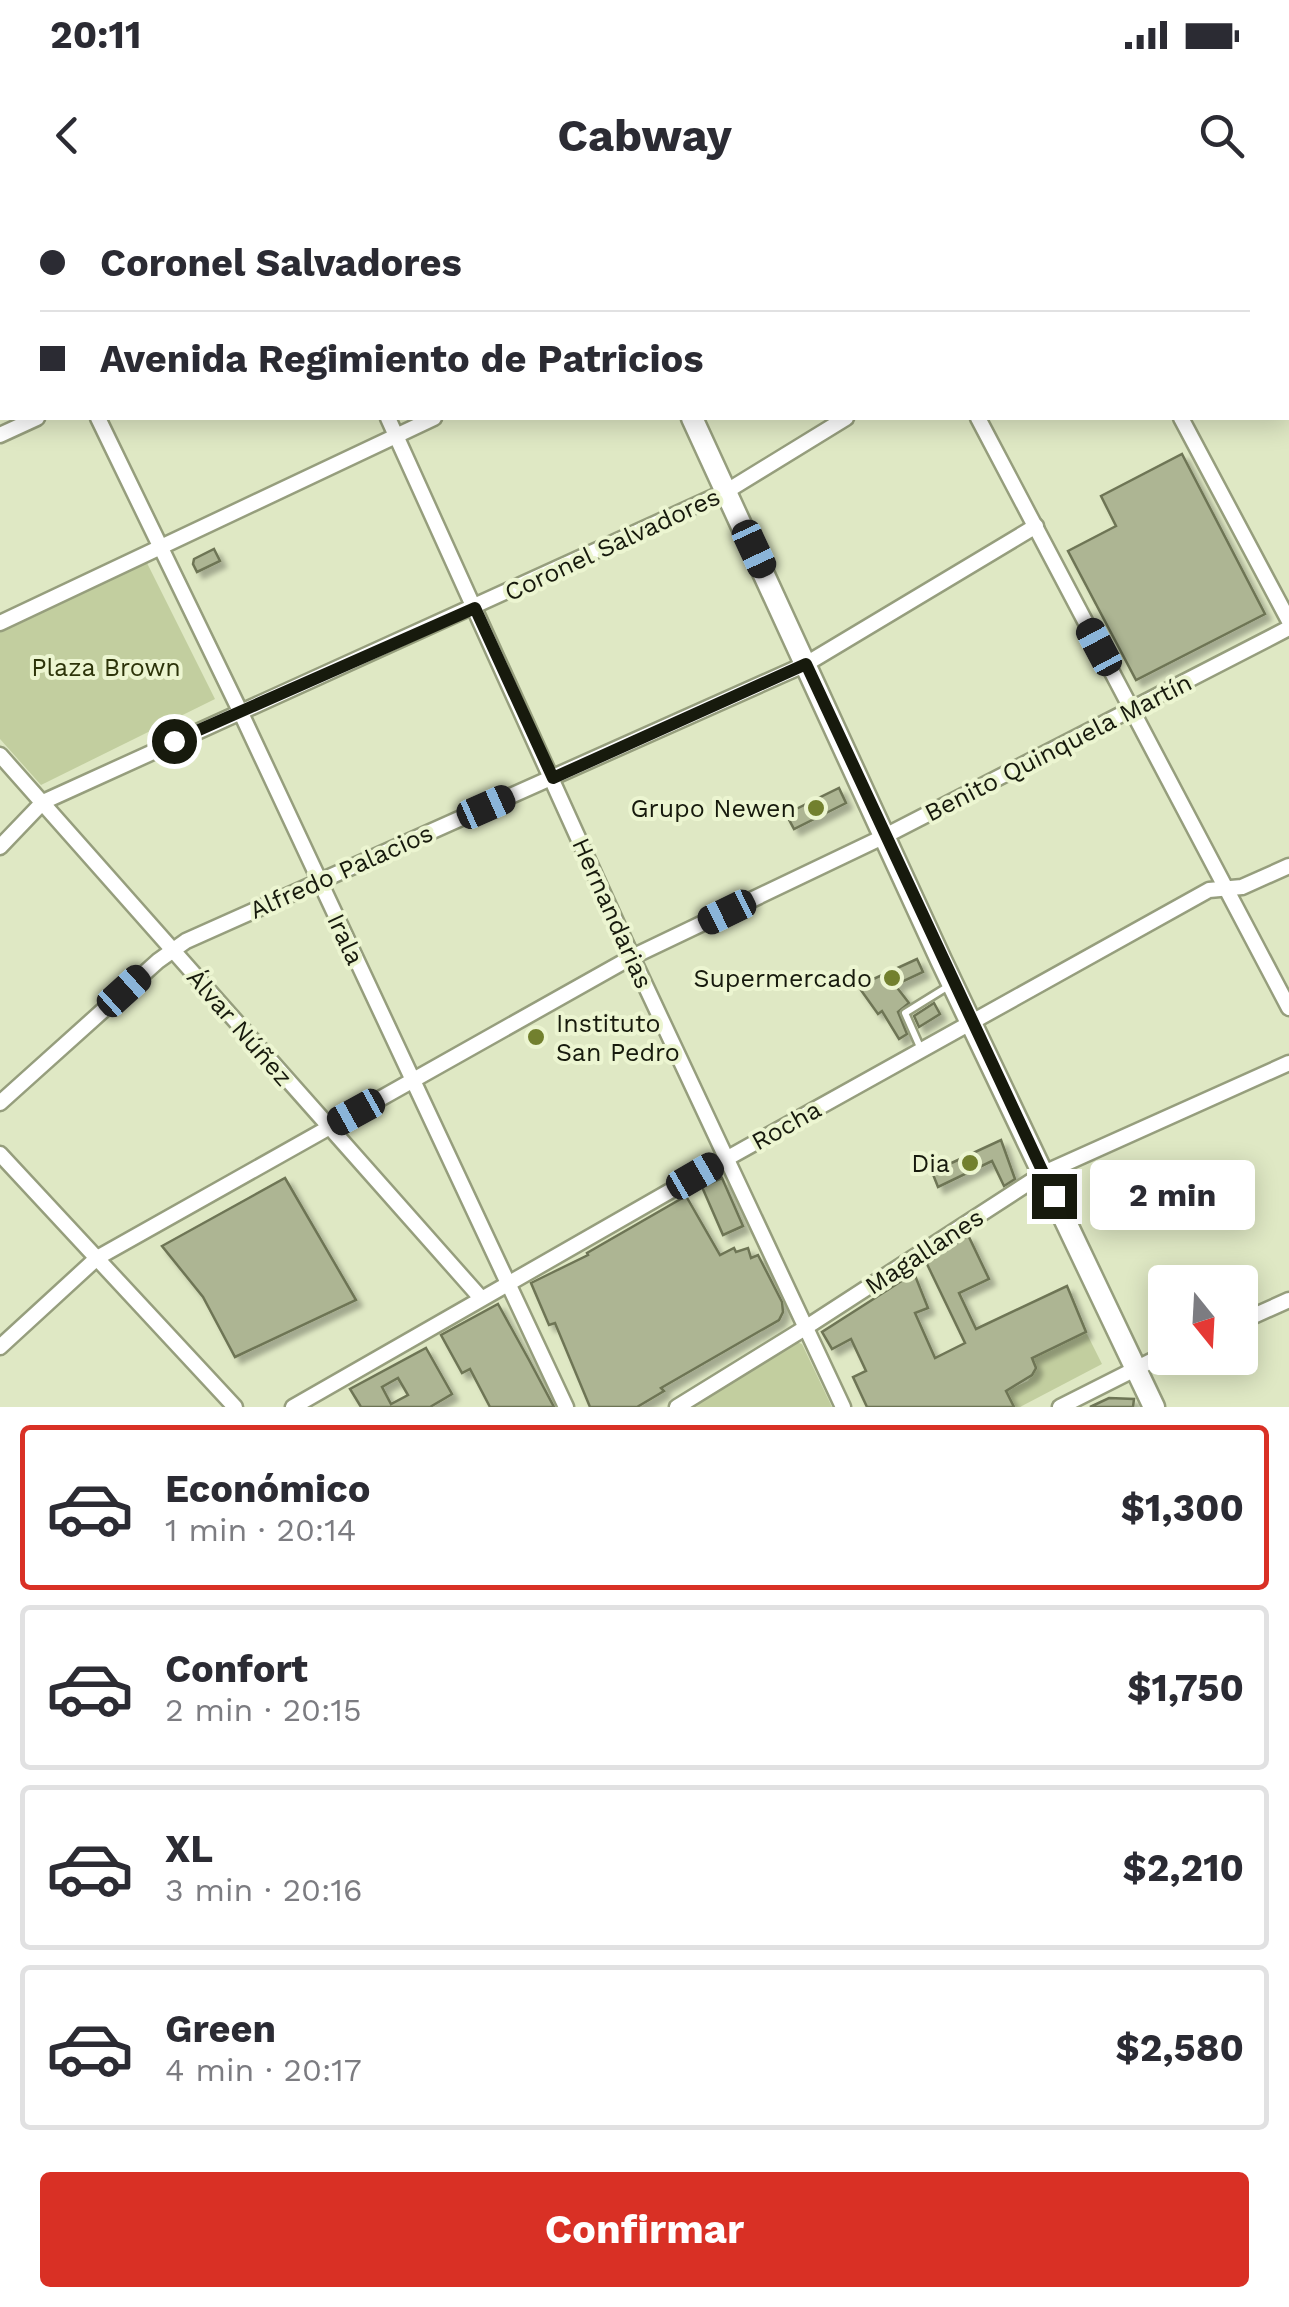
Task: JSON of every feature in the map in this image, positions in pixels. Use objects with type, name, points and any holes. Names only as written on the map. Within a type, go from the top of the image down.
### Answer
[{"type":"main road","points":[[693,420],[970,1021],[1154,1407]]},
{"type":"street","points":[[0,435],[34,420]]},
{"type":"street","name":"Irala","points":[[99,420],[240,711],[566,1407]]},
{"type":"street","name":"Hernandarias","points":[[389,420],[632,957],[843,1407]]},
{"type":"street","points":[[0,624],[430,420]]},
{"type":"street","name":"Coronel Salvadores","points":[[0,847],[43,802],[726,491],[843,420]]},
{"type":"street","points":[[979,420],[1289,1008]]},
{"type":"street","points":[[1183,420],[1289,625]]},
{"type":"street","name":"Alfredo Palacios","points":[[0,1103],[172,950],[319,880],[806,664],[1036,526]]},
{"type":"street","name":"Benito Quinquela Martín","points":[[0,1347],[97,1258],[328,1127],[632,957],[885,836],[1289,625]]},
{"type":"street","name":"Álvar Núñez","points":[[0,755],[480,1298]]},
{"type":"street","name":"Rocha","points":[[294,1407],[726,1158],[1209,890],[1242,888],[1289,866]]},
{"type":"street","name":"Magallanes","points":[[677,1407],[1044,1173],[1289,1063]]},
{"type":"street","points":[[0,1154],[235,1407]]},
{"type":"street","points":[[1258,1314],[1289,1300]]},
{"type":"street","points":[[1060,1407],[1148,1362]]},
{"type":"lane","points":[[921,1049],[906,1013],[953,984]]},
{"type":"green space","name":"Plaza Brown","points":[[145,559],[215,699],[41,785],[0,739],[0,632]]},
{"type":"green space","points":[[1086,1332],[1102,1364],[1014,1407],[1006,1391],[1028,1381],[1036,1368],[1032,1358]]},
{"type":"green space","points":[[791,1340],[802,1344],[832,1407],[683,1407]]},
{"type":"building","points":[[1182,454],[1265,614],[1136,680],[1068,551],[1116,526],[1101,496]]},
{"type":"building","points":[[214,549],[220,561],[197,572],[194,559]]},
{"type":"building","name":"Grupo Newen","points":[[839,788],[846,803],[794,829],[786,814]]},
{"type":"building","points":[[917,959],[923,972],[895,985],[909,1003],[898,1012],[907,1034],[899,1039],[882,1011],[878,1014],[858,986]]},
{"type":"building","points":[[934,1003],[940,1014],[919,1027],[914,1016]]},
{"type":"building","name":"Dia","points":[[1001,1140],[1015,1179],[1004,1186],[992,1161],[938,1187],[932,1172]]},
{"type":"building","points":[[285,1178],[356,1300],[235,1357],[203,1297],[162,1246]]},
{"type":"building","points":[[722,1178],[743,1226],[723,1235],[702,1187]]},
{"type":"building","points":[[686,1196],[720,1255],[734,1248],[736,1252],[748,1248],[751,1258],[758,1255],[782,1302],[783,1312],[779,1320],[661,1388],[664,1391],[637,1407],[590,1407],[555,1323],[549,1325],[531,1283],[588,1255]]},
{"type":"building","points":[[968,1235],[989,1279],[959,1293],[976,1329],[1067,1286],[1086,1332],[1032,1358],[1036,1368],[1032,1375],[1006,1391],[1014,1407],[867,1407],[853,1377],[866,1371],[851,1339],[832,1349],[822,1332],[914,1273],[928,1308],[915,1313],[935,1358],[965,1343],[926,1262]]},
{"type":"building","points":[[498,1304],[554,1407],[490,1407],[470,1369],[462,1373],[441,1335]]},
{"type":"building","points":[[426,1348],[452,1394],[430,1407],[361,1407],[350,1389]],"holes":[[[398,1378],[408,1395],[391,1404],[382,1387]]]},
{"type":"building","points":[[1109,1398],[1134,1399],[1133,1407],[1090,1407]]},
{"type":"place","name":"Grupo Newen","points":[[816,808]]},
{"type":"place","name":"Supermercado","points":[[892,978]]},
{"type":"place","name":"Instituto San Pedro","points":[[536,1037]]},
{"type":"place","name":"Dia","points":[[970,1163]]},
{"type":"route","points":[[174,741],[475,608],[553,778],[806,664],[1054,1196]]}]
